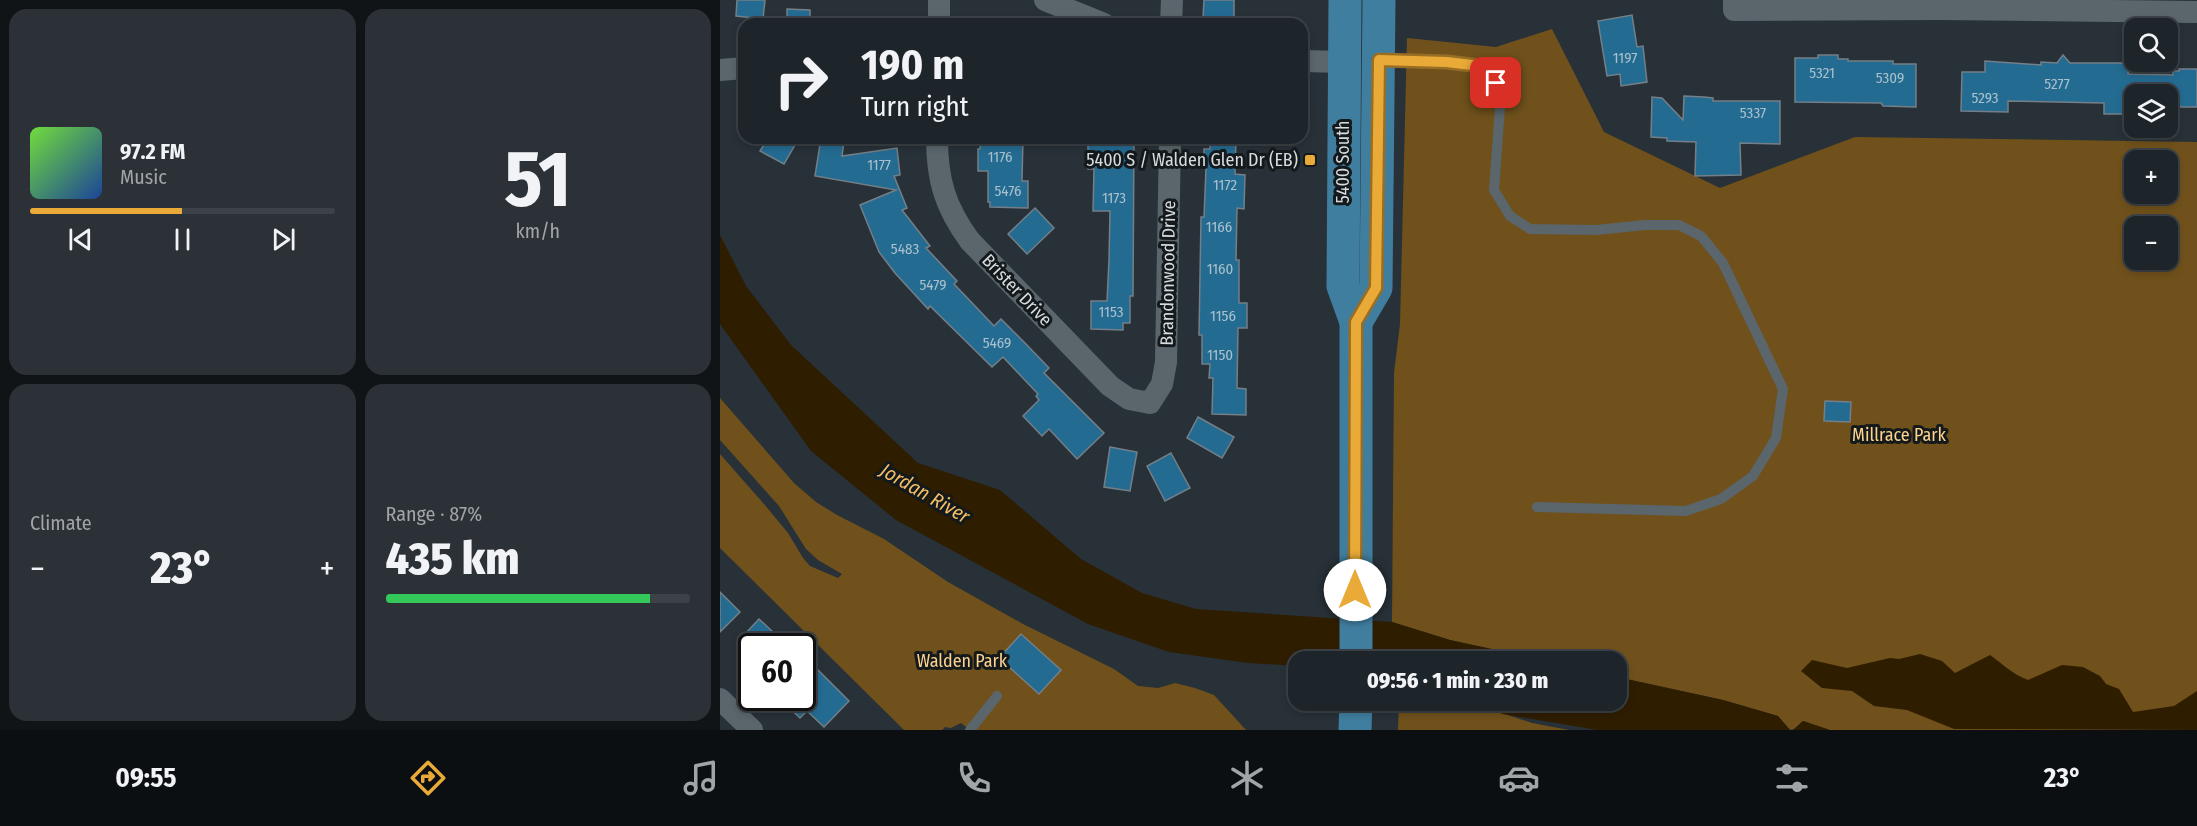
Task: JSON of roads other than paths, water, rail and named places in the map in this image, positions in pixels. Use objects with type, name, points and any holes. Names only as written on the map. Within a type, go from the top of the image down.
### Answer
[{"type":"main road","name":"5400 South","points":[[1345,0],[1343,286],[1356,322],[1356,651]]},
{"type":"main road","name":"5400 South","points":[[1356,322],[1376,288],[1379,0]]},
{"type":"street","points":[[939,0],[939,18]]},
{"type":"street","points":[[1045,0],[1089,18]]},
{"type":"street","points":[[1172,0],[1172,18]]},
{"type":"street","points":[[1734,5],[1940,4],[2197,12]]},
{"type":"street","points":[[1308,61],[1343,62]]},
{"type":"street","points":[[720,70],[738,68]]},
{"type":"street","name":"Brister Drive","points":[[938,144],[938,170],[944,194],[954,219],[970,241],[1110,386],[1129,399],[1150,403]]},
{"type":"street","name":"Brandonwood Drive","points":[[1150,403],[1162,384],[1166,362],[1170,144]]},
{"type":"street","points":[[720,699],[752,730]]},
{"type":"lane","points":[[1379,60],[1447,62],[1480,66],[1496,83],[1500,107],[1494,190],[1510,216],[1530,229],[1596,230],[1645,225],[1679,225],[1701,236],[1723,263],[1783,389],[1776,438],[1753,476],[1721,499],[1686,511],[1538,507]]},
{"type":"lane","points":[[970,730],[997,696]]},
{"type":"water","name":"Jordan River","points":[[720,235],[746,286],[791,345],[918,463],[1000,490],[1081,559],[1142,593],[1196,609],[1392,622],[1450,640],[1501,651],[1288,651],[1288,665],[1248,663],[1169,652],[1088,624],[896,520],[811,451],[720,324]]},
{"type":"water","points":[[1920,654],[1942,661],[1955,673],[1990,655],[2028,680],[2062,665],[2083,667],[2100,676],[2106,684],[2119,689],[2133,712],[2174,706],[2197,691],[2197,730],[1954,729],[1907,710],[1874,706],[1852,691],[1822,688],[1801,671],[1812,660],[1847,668]]},
{"type":"water","points":[[1627,679],[1723,700],[1778,716],[1790,730],[1597,730],[1495,711],[1627,711]]},
{"type":"water","points":[[1803,721],[1830,730],[1793,730]]},
{"type":"place","name":"5400 S / Walden Glen Dr (EB)","points":[[1310,160]]},
{"type":"park label","name":"Millrace Park","points":[[1899,435]]},
{"type":"park label","name":"Walden Park","points":[[962,661]]}]
